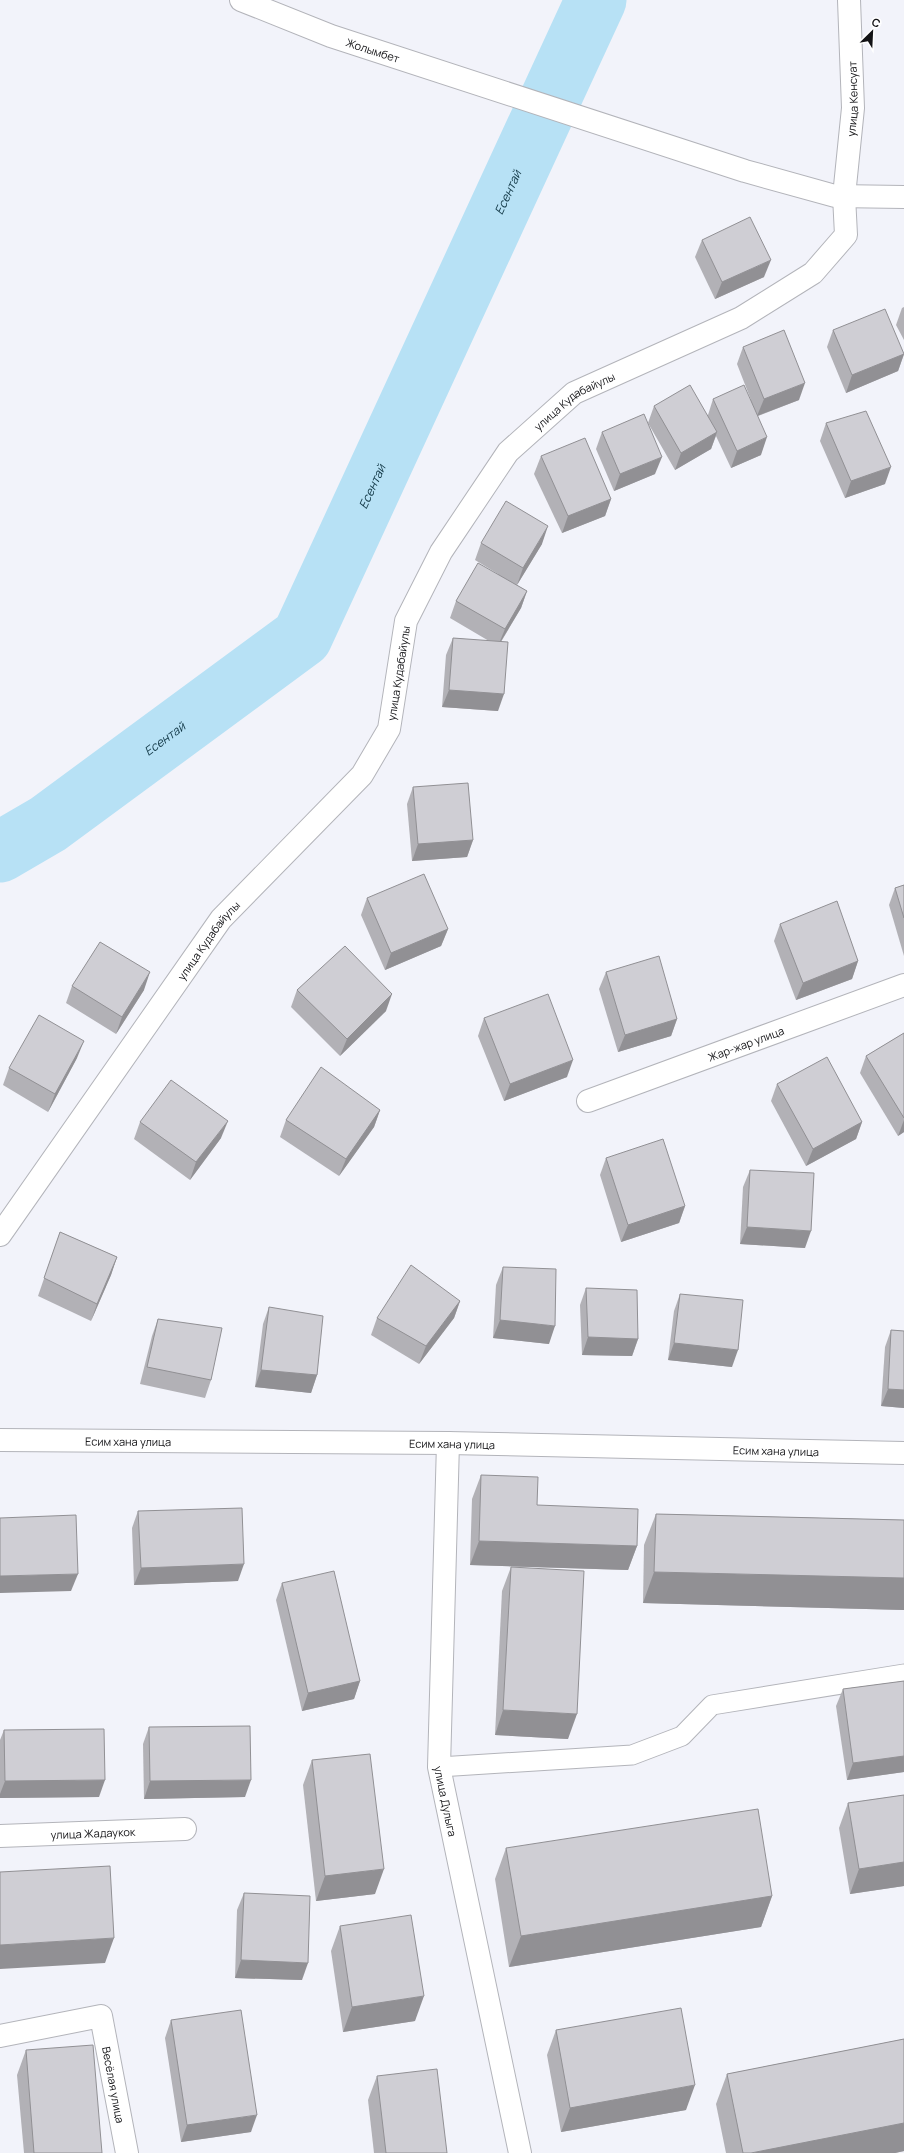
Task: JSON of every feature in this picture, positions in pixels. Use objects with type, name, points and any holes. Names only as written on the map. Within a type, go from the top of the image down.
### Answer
[{"type":"street","name":"Жолымбет","points":[[241,0],[331,36],[567,114],[745,171],[835,196],[844,196]]},
{"type":"street","name":"улица Кенсуат","points":[[844,196],[853,108],[849,0]]},
{"type":"street","points":[[844,196],[904,197]]},
{"type":"street","name":"улица Кудабайулы","points":[[0,1235],[221,919],[362,775],[389,729],[406,622],[442,552],[508,452],[574,393],[741,318],[813,273],[846,235],[844,196]]},
{"type":"street","name":"Жар-жар улица","points":[[588,1101],[904,986]]},
{"type":"street","name":"Есим хана улица","points":[[0,1440],[448,1443],[904,1453]]},
{"type":"street","name":"улица Дулыга","points":[[448,1443],[439,1767],[520,2153]]},
{"type":"street","name":"улица Жадаукок","points":[[0,1836],[185,1829]]},
{"type":"street","name":"Весёлая улица","points":[[0,2036],[101,2016],[127,2153]]},
{"type":"lane","points":[[439,1767],[632,1755],[682,1736],[712,1706],[904,1674]]},
{"type":"building","points":[[750,217],[771,260],[722,282],[702,240]]},
{"type":"building","points":[[885,309],[904,354],[852,375],[833,330]]},
{"type":"building","points":[[784,330],[805,383],[764,399],[743,347]]},
{"type":"building","points":[[690,385],[717,432],[681,453],[654,406]]},
{"type":"building","points":[[744,385],[767,437],[737,451],[713,399]]},
{"type":"building","points":[[866,411],[891,467],[851,481],[826,423]]},
{"type":"building","points":[[644,414],[662,457],[620,474],[602,432]]},
{"type":"building","points":[[585,438],[611,499],[568,516],[541,456]]},
{"type":"building","points":[[506,501],[548,526],[523,568],[481,543]]},
{"type":"building","points":[[478,563],[527,591],[505,629],[456,601]]},
{"type":"building","points":[[453,638],[508,642],[504,694],[449,690]]},
{"type":"building","points":[[468,783],[473,840],[418,844],[413,787]]},
{"type":"building","points":[[424,874],[448,929],[391,953],[367,898]]},
{"type":"building","points":[[904,885],[904,918],[895,888]]},
{"type":"building","points":[[837,901],[858,961],[803,983],[780,924]]},
{"type":"building","points":[[100,942],[150,972],[122,1017],[72,986]]},
{"type":"building","points":[[345,946],[392,994],[347,1039],[297,990]]},
{"type":"building","points":[[659,956],[677,1019],[625,1035],[606,972]]},
{"type":"building","points":[[548,994],[573,1060],[510,1084],[484,1018]]},
{"type":"building","points":[[39,1015],[84,1041],[55,1094],[9,1068]]},
{"type":"building","points":[[904,1033],[904,1118],[866,1056]]},
{"type":"building","points":[[827,1057],[862,1122],[813,1149],[777,1084]]},
{"type":"building","points":[[321,1067],[380,1110],[346,1159],[286,1120]]},
{"type":"building","points":[[171,1080],[228,1121],[196,1162],[140,1122]]},
{"type":"building","points":[[663,1139],[685,1206],[628,1225],[606,1158]]},
{"type":"building","points":[[750,1170],[814,1173],[811,1231],[747,1227]]},
{"type":"building","points":[[60,1232],[117,1257],[97,1304],[44,1278]]},
{"type":"building","points":[[411,1265],[460,1301],[426,1346],[377,1318]]},
{"type":"building","points":[[503,1267],[556,1269],[555,1326],[500,1320]]},
{"type":"building","points":[[586,1288],[637,1290],[638,1339],[588,1337]]},
{"type":"building","points":[[680,1294],[743,1300],[738,1350],[674,1343]]},
{"type":"building","points":[[269,1307],[323,1316],[317,1375],[261,1370]]},
{"type":"building","points":[[158,1319],[222,1328],[211,1380],[147,1367]]},
{"type":"building","points":[[891,1330],[904,1331],[904,1390],[888,1389]]},
{"type":"building","points":[[481,1475],[538,1477],[537,1505],[638,1509],[637,1546],[479,1541]]},
{"type":"building","points":[[242,1508],[244,1564],[141,1568],[138,1511]]},
{"type":"building","points":[[656,1514],[904,1520],[904,1578],[654,1572]]},
{"type":"building","points":[[76,1515],[78,1574],[0,1576],[0,1518]]},
{"type":"building","points":[[511,1567],[584,1571],[577,1714],[503,1710]]},
{"type":"building","points":[[334,1571],[360,1681],[308,1693],[282,1583]]},
{"type":"building","points":[[904,1681],[904,1756],[853,1763],[843,1689]]},
{"type":"building","points":[[250,1726],[251,1780],[150,1781],[149,1727]]},
{"type":"building","points":[[104,1729],[105,1780],[5,1781],[4,1730]]},
{"type":"building","points":[[370,1754],[384,1869],[325,1876],[312,1760]]},
{"type":"building","points":[[904,1795],[904,1862],[859,1869],[848,1803]]},
{"type":"building","points":[[758,1809],[772,1896],[521,1936],[506,1848]]},
{"type":"building","points":[[110,1866],[114,1938],[0,1945],[0,1872]]},
{"type":"building","points":[[244,1893],[310,1896],[308,1963],[241,1960]]},
{"type":"building","points":[[411,1915],[424,1996],[352,2007],[340,1926]]},
{"type":"building","points":[[681,2008],[695,2085],[570,2108],[556,2030]]},
{"type":"building","points":[[241,2010],[257,2115],[187,2125],[171,2020]]},
{"type":"building","points":[[904,2039],[904,2123],[751,2153],[743,2153],[727,2074]]},
{"type":"building","points":[[93,2045],[102,2153],[34,2153],[26,2050]]},
{"type":"building","points":[[437,2069],[447,2153],[386,2153],[377,2076]]},
{"type":"waterway","name":"Есентай","points":[[0,852],[48,824],[302,637],[596,0]]}]
